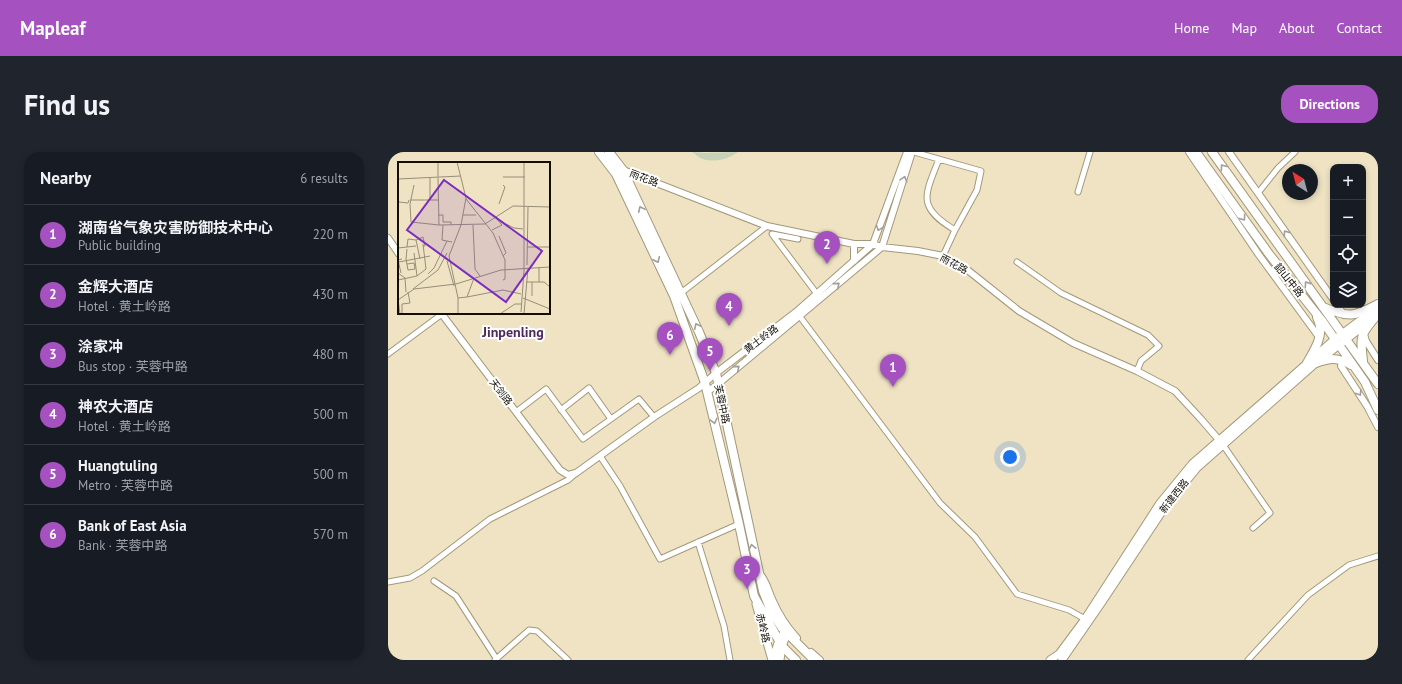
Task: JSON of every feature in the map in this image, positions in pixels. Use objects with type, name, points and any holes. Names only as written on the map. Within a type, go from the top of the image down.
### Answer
[{"type":"main road","points":[[592,152],[608,163]]},
{"type":"main road","name":"芙蓉中路","points":[[599,152],[616,174],[674,296],[705,383],[739,524],[754,596],[780,643],[796,660]]},
{"type":"main road","name":"芙蓉中路","points":[[609,152],[623,170],[699,332],[716,373],[762,591],[771,611],[786,632],[814,660]]},
{"type":"main road","name":"韶山中路","points":[[1196,152],[1269,254],[1314,311],[1363,362],[1378,384]]},
{"type":"main road","name":"韶山中路","points":[[1212,152],[1323,307],[1365,382],[1378,410]]},
{"type":"main road","points":[[1323,307],[1344,315],[1349,315],[1360,313],[1378,305]]},
{"type":"main road","points":[[1340,339],[1378,305]]},
{"type":"main road","points":[[1314,311],[1320,327],[1312,363],[1328,359],[1343,360],[1356,368]]},
{"type":"main road","points":[[1340,339],[1378,314]]},
{"type":"main road","points":[[1363,362],[1361,342],[1362,336],[1378,314]]},
{"type":"main road","name":"新建西路","points":[[1062,658],[1085,619],[1160,503],[1192,464],[1221,442],[1340,339]]},
{"type":"main road","name":"新建西路","points":[[1054,660],[1062,658],[1102,602],[1165,507],[1197,468],[1221,442]]},
{"type":"main road","name":"赤岭路","points":[[754,596],[772,660]]},
{"type":"main road","name":"赤岭路","points":[[775,660],[775,649],[786,632]]},
{"type":"main road","name":"赤岭路","points":[[780,643],[780,660]]},
{"type":"main road","name":"新建西路","points":[[1050,660],[1062,658]]},
{"type":"street","name":"黄土岭路","points":[[576,473],[654,417],[705,383],[716,373],[798,314],[817,294],[873,244],[907,152]]},
{"type":"street","points":[[882,247],[913,152],[981,171],[977,190],[955,230],[943,256]]},
{"type":"street","points":[[1078,192],[1090,152]]},
{"type":"street","points":[[1189,152],[1259,255],[1319,337]]},
{"type":"street","points":[[1229,152],[1330,295]]},
{"type":"street","points":[[1258,193],[1278,168],[1295,152]]},
{"type":"street","points":[[939,159],[926,198],[932,212],[942,223],[955,230]]},
{"type":"street","name":"雨花路","points":[[623,170],[767,226],[854,244],[873,244],[882,247],[918,251],[943,256],[965,268],[1019,311],[1053,331],[1080,346],[1137,371],[1175,391],[1221,442]]},
{"type":"street","points":[[681,293],[767,226]]},
{"type":"street","points":[[798,239],[772,234],[817,294]]},
{"type":"street","points":[[388,238],[398,253]]},
{"type":"street","points":[[854,244],[854,261]]},
{"type":"street","name":"黄土岭路","points":[[707,392],[798,314],[882,247]]},
{"type":"street","points":[[1017,262],[1061,293],[1148,335],[1160,346],[1141,361],[1137,371]]},
{"type":"street","points":[[1339,308],[1344,315]]},
{"type":"street","points":[[388,353],[441,314]]},
{"type":"street","name":"天剑路","points":[[441,314],[560,470],[568,475],[576,473]]},
{"type":"street","points":[[798,314],[940,504],[975,537],[1017,594],[1069,610],[1085,619]]},
{"type":"street","points":[[1365,330],[1364,335],[1366,341],[1378,360]]},
{"type":"street","points":[[1343,360],[1341,366],[1367,406],[1378,427]]},
{"type":"street","points":[[561,410],[589,388],[611,420]]},
{"type":"street","points":[[516,412],[546,389],[583,439],[639,399],[654,417]]},
{"type":"street","points":[[1221,442],[1270,513],[1253,528]]},
{"type":"street","points":[[600,456],[620,486],[660,559],[739,524]]},
{"type":"street","points":[[388,582],[410,578],[422,571],[490,519],[568,480],[576,473]]},
{"type":"street","points":[[698,542],[724,626],[730,660]]},
{"type":"street","points":[[1248,660],[1308,595],[1349,565],[1378,556]]},
{"type":"street","points":[[758,571],[765,579],[772,600],[787,626],[806,648],[820,660]]},
{"type":"street","points":[[434,581],[456,596],[495,659],[529,630],[537,631],[568,660]]},
{"type":"green space","points":[[692,152],[738,152],[726,158],[712,161],[699,157]]},
{"type":"place","name":"金辉大酒店","points":[[827,264]]},
{"type":"place","name":"神农大酒店","points":[[729,326]]},
{"type":"place","name":"Bank of East Asia","points":[[670,355]]},
{"type":"place","name":"Huangtuling","points":[[710,371]]},
{"type":"place","name":"湖南省气象灾害防御技术中心","points":[[893,387]]},
{"type":"place","name":"涂家冲","points":[[747,589]]},
{"type":"district","name":"Jinpenling","points":[[513,332]]}]
